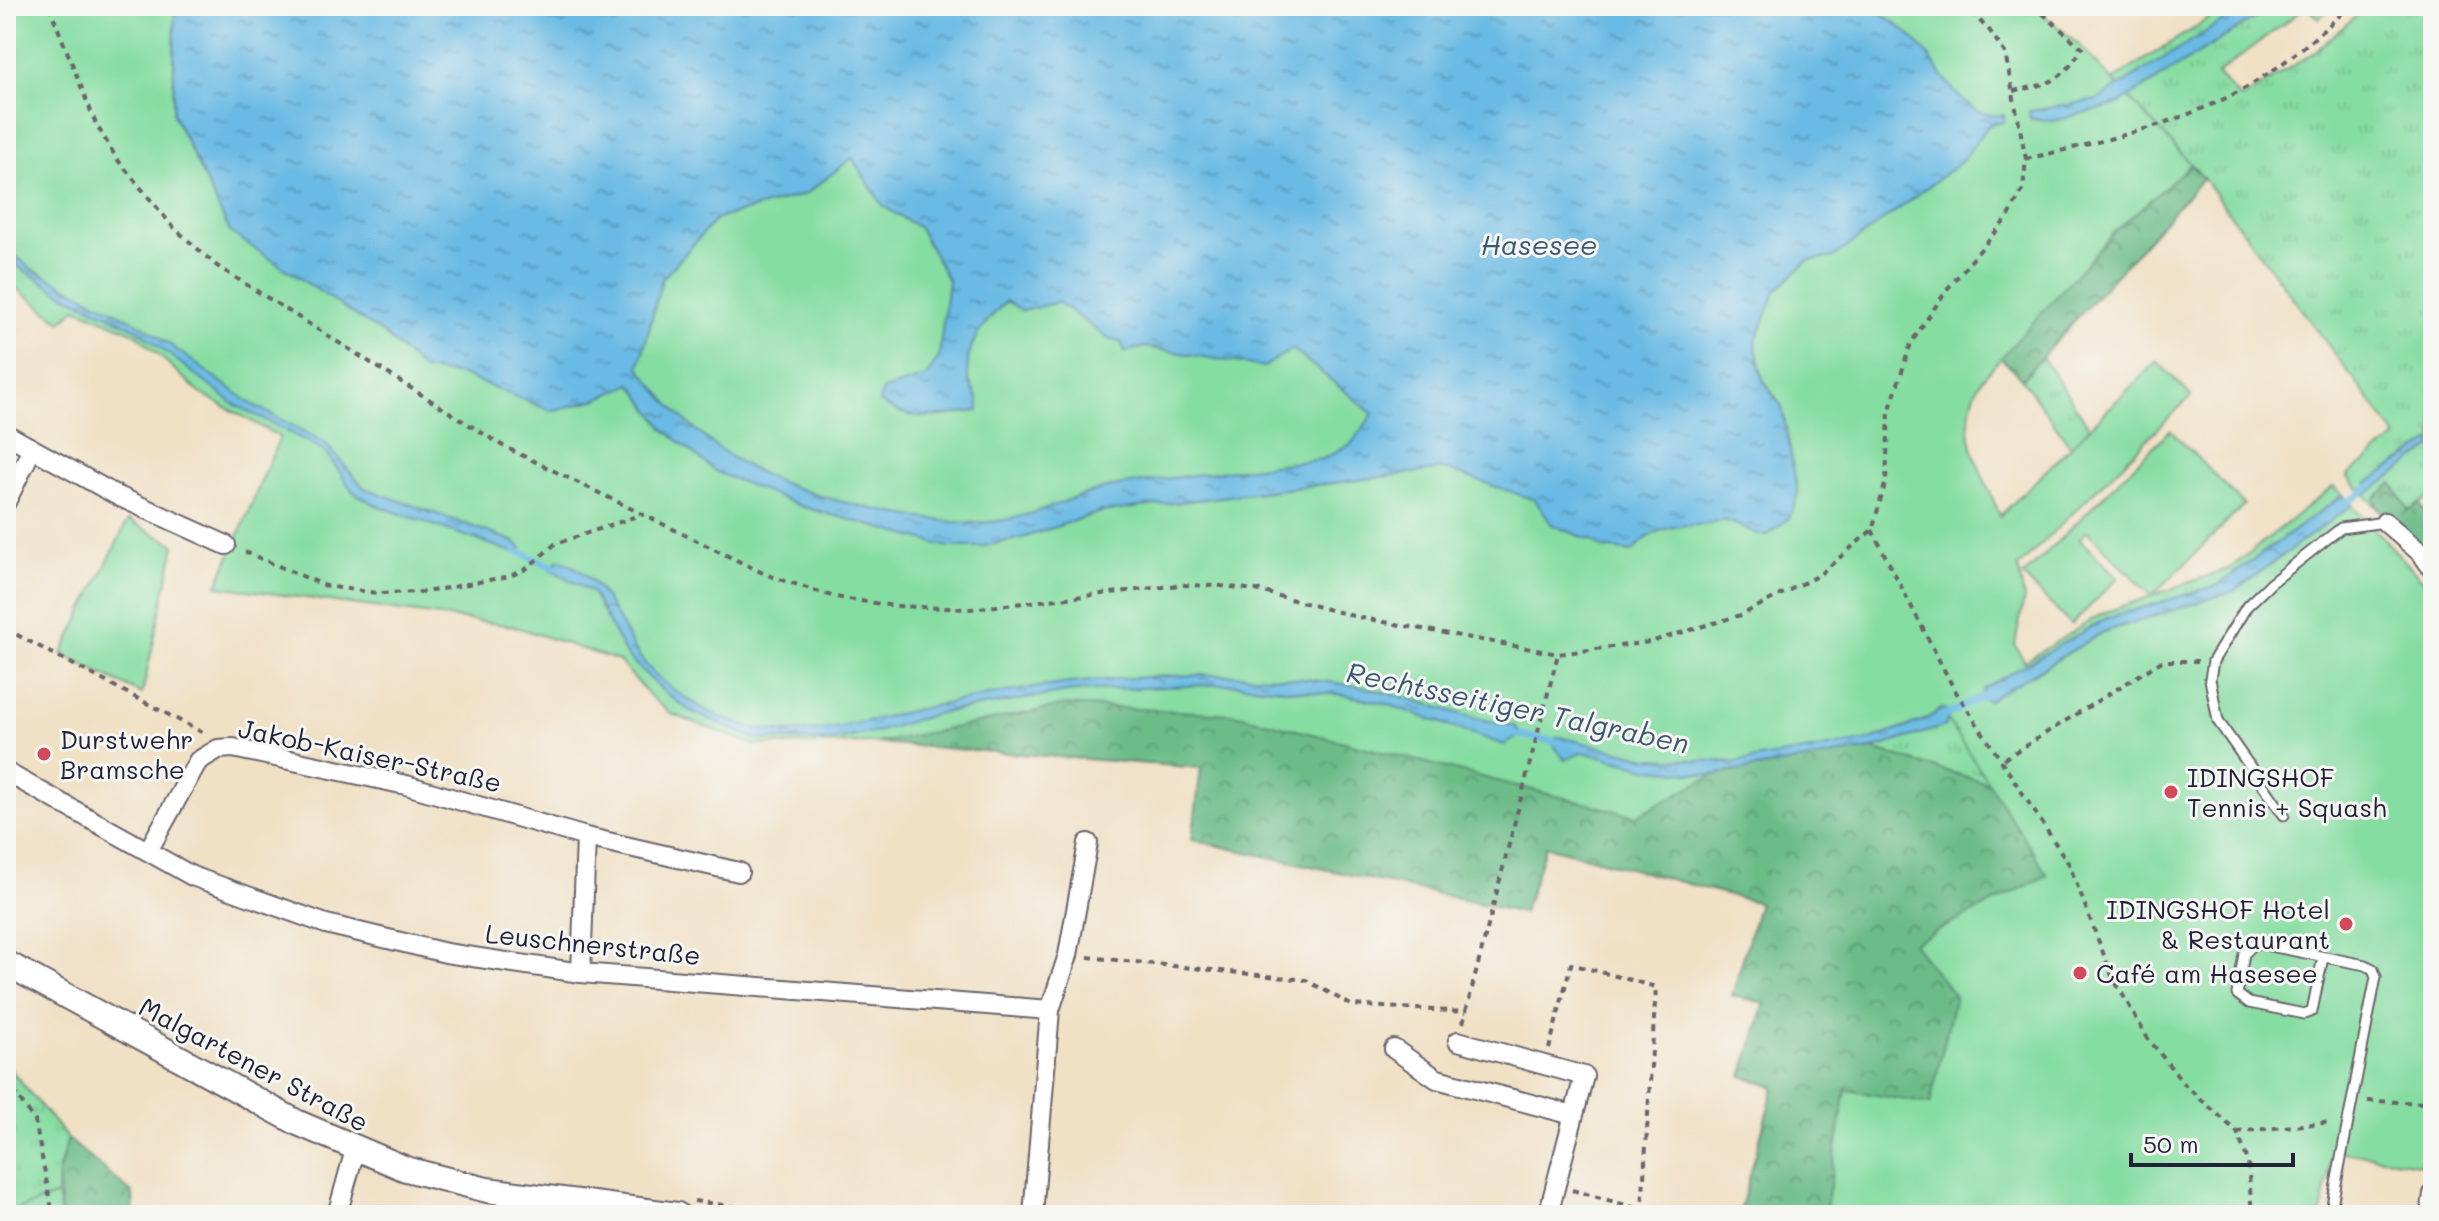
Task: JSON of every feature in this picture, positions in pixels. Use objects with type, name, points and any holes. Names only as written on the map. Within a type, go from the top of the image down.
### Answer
[{"type":"street","points":[[6,434],[118,496],[226,545]]},
{"type":"street","points":[[6,502],[32,449]]},
{"type":"street","points":[[2385,522],[2422,554],[2433,570]]},
{"type":"street","name":"Jakob-Kaiser-Straße","points":[[148,851],[198,761],[218,749],[250,751],[406,785],[586,837],[739,872]]},
{"type":"street","name":"Leuschnerstraße","points":[[6,772],[192,876],[326,924],[446,953],[581,973],[1050,1010]]},
{"type":"street","points":[[581,973],[586,837]]},
{"type":"street","points":[[1033,1215],[1050,1010],[1068,955],[1088,843]]},
{"type":"street","name":"Malgartener Straße","points":[[6,963],[298,1123],[355,1150],[406,1169],[487,1190],[680,1207]]},
{"type":"street","points":[[1458,1041],[1584,1076],[1548,1215]]},
{"type":"street","points":[[1394,1049],[1437,1079],[1573,1115]]},
{"type":"street","points":[[337,1215],[355,1150]]},
{"type":"street","points":[[2430,1215],[2433,1194]]},
{"type":"lane","points":[[2284,815],[2218,721],[2210,679],[2213,661],[2247,606],[2271,583],[2341,528],[2385,522]]},
{"type":"lane","points":[[2323,957],[2312,1011],[2304,1014],[2249,1003],[2237,994],[2244,954],[2255,943],[2365,965],[2373,969],[2376,977],[2330,1215]]},
{"type":"path","points":[[49,6],[96,124],[117,159],[173,227],[217,266],[503,446],[767,575],[835,597],[894,606],[971,609],[1180,585],[1221,586],[1256,590],[1357,617],[1558,654],[1650,642],[1741,615],[1819,575],[1872,530],[1886,481],[1889,412],[1911,343],[1948,288],[2009,216],[2023,189],[2026,159],[2005,53],[1990,31],[1965,6]]},
{"type":"path","points":[[2013,91],[2045,85],[2067,74],[2082,48],[2034,6]]},
{"type":"path","points":[[2026,159],[2105,140],[2232,95],[2311,43],[2350,6]]},
{"type":"path","points":[[226,545],[326,586],[377,593],[426,592],[526,569],[555,544],[645,513]]},
{"type":"path","points":[[1872,530],[1954,689],[2003,759],[2069,864],[2112,976],[2147,1037],[2183,1083],[2237,1132],[2248,1161],[2252,1215]]},
{"type":"path","points":[[6,629],[206,735],[218,749]]},
{"type":"path","points":[[1458,1041],[1558,654]]},
{"type":"path","points":[[2003,759],[2162,661],[2213,661]]},
{"type":"path","points":[[1068,955],[1306,980],[1351,1005],[1466,1012]]},
{"type":"path","points":[[1545,1065],[1571,964],[1656,987],[1642,1209]]},
{"type":"path","points":[[6,1081],[35,1121],[53,1215]]},
{"type":"path","points":[[1555,1185],[1662,1215]]},
{"type":"path","points":[[680,1207],[794,1215]]},
{"type":"path","points":[[7,1215],[12,1211],[43,1215]]},
{"type":"green space","points":[[6,6],[2034,6],[2082,48],[2191,164],[2115,231],[1981,380],[1969,416],[1969,433],[1972,449],[2000,516],[2157,361],[2191,396],[2018,567],[2024,598],[2015,645],[2032,675],[2103,632],[2234,591],[2352,505],[2433,591],[2431,1166],[2333,1150],[2321,1215],[1825,1215],[1846,1090],[1930,1104],[1955,996],[1913,943],[2048,875],[1949,722],[1872,749],[1712,775],[1636,816],[1234,714],[1066,705],[877,743],[755,745],[671,714],[619,661],[513,626],[217,586],[280,437],[200,393],[135,333],[76,308],[61,322],[6,280]]},
{"type":"green space","points":[[2228,6],[2333,6],[2319,18],[2306,7],[2217,74],[2241,99],[2317,50],[2367,6],[2433,6],[2433,440],[2368,483],[2365,490],[2389,478],[2433,446],[2433,494],[2409,511],[2392,484],[2375,498],[2377,507],[2347,476],[2397,437],[2203,178],[2113,80]]},
{"type":"green space","points":[[2191,164],[2203,178],[2022,379],[1999,356],[2115,231]]},
{"type":"green space","points":[[2042,357],[2090,428],[2071,447],[2022,379]]},
{"type":"green space","points":[[2170,430],[2244,505],[2152,596],[2087,531],[2079,539],[2118,578],[2071,625],[2023,576]]},
{"type":"green space","points":[[2392,483],[2409,511],[2419,504],[2433,522],[2433,563],[2377,507],[2375,498]]},
{"type":"green space","points":[[2333,487],[2343,495],[2218,585],[2105,619],[2025,665],[2024,662],[2103,613],[2230,568]]},
{"type":"green space","points":[[128,520],[175,545],[142,694],[62,654]]},
{"type":"green space","points":[[1066,705],[1234,714],[1636,816],[1712,775],[1872,749],[1991,784],[2048,875],[1913,943],[1955,996],[1930,1105],[1846,1090],[1825,1215],[1739,1215],[1774,1087],[1742,1076],[1765,1003],[1732,996],[1759,903],[1546,846],[1523,913],[1192,840],[1201,768],[877,743]]},
{"type":"green space","points":[[1949,722],[2063,870],[2048,876],[1991,784],[1872,749]]},
{"type":"green space","points":[[6,1064],[68,1139],[58,1173],[57,1195],[7,1215]]},
{"type":"green space","points":[[68,1139],[133,1194],[134,1215],[61,1215],[58,1173]]},
{"type":"green space","points":[[57,1195],[61,1215],[7,1215],[12,1211]]},
{"type":"water","name":"Hasesee","points":[[175,6],[1869,6],[1916,41],[1964,101],[1975,110],[1989,115],[2004,115],[2004,122],[1989,125],[1961,162],[1834,257],[1807,261],[1776,291],[1755,343],[1763,380],[1782,407],[1798,493],[1790,517],[1767,536],[1722,521],[1672,527],[1647,538],[1633,552],[1602,548],[1593,541],[1552,525],[1535,500],[1445,469],[1101,512],[1022,538],[980,547],[949,547],[803,507],[716,472],[664,429],[632,384],[598,399],[551,411],[462,375],[423,370],[385,335],[230,232],[173,114]],"holes":[[[852,158],[883,206],[919,228],[948,280],[939,357],[926,377],[883,390],[879,402],[892,409],[927,417],[979,411],[968,376],[969,353],[978,334],[1006,301],[1023,311],[1058,302],[1110,340],[1121,342],[1125,352],[1145,347],[1264,367],[1292,349],[1373,414],[1351,444],[1323,459],[1112,487],[1022,516],[990,522],[952,522],[888,512],[811,493],[778,481],[719,449],[665,400],[639,367],[662,279],[716,219],[806,194]]]},
{"type":"water","points":[[2247,6],[2274,6],[2118,104],[2054,121],[2030,119],[2029,111],[2097,100]]},
{"type":"water","points":[[6,247],[30,268],[144,326],[253,405],[324,442],[364,488],[513,541],[522,548],[522,553],[378,506],[353,492],[327,454],[318,447],[232,403],[135,328],[59,292],[6,259]]},
{"type":"water","points":[[2433,440],[2433,446],[2367,494],[2367,483]]},
{"type":"water","points":[[2343,495],[2352,505],[2234,591],[2103,632],[1987,701],[1981,697],[1983,689],[2105,619],[2218,585]]},
{"type":"water","points":[[558,560],[587,576],[598,588],[642,660],[664,682],[693,703],[725,719],[755,728],[815,731],[970,698],[1051,685],[1145,677],[1220,675],[1294,678],[1367,688],[1508,724],[1516,727],[1521,735],[1504,745],[1387,704],[1345,695],[1232,684],[1074,691],[935,714],[876,732],[832,741],[756,739],[691,712],[662,690],[626,655],[592,592],[550,569]]},
{"type":"water","points":[[1942,709],[1950,713],[1945,726],[1872,749],[1712,775],[1651,769],[1583,752],[1565,760],[1550,740],[1560,737],[1648,758],[1736,762],[1870,740],[1923,721]]},
{"type":"waterway","name":"Rechtsseitiger Talgraben","points":[[2343,506],[2372,485]]},
{"type":"waterway","name":"Rechtsseitiger Talgraben","points":[[515,550],[558,569]]},
{"type":"waterway","name":"Rechtsseitiger Talgraben","points":[[1943,717],[1989,693]]},
{"type":"waterway","name":"Rechtsseitiger Talgraben","points":[[1514,734],[1557,742]]},
{"type":"place","name":"Durstwehr Bramsche","points":[[44,754]]},
{"type":"place","name":"IDINGSHOF Tennis + Squash","points":[[2171,792]]},
{"type":"place","name":"IDINGSHOF Hotel & Restaurant","points":[[2346,924]]},
{"type":"place","name":"Café am Hasesee","points":[[2080,973]]}]
